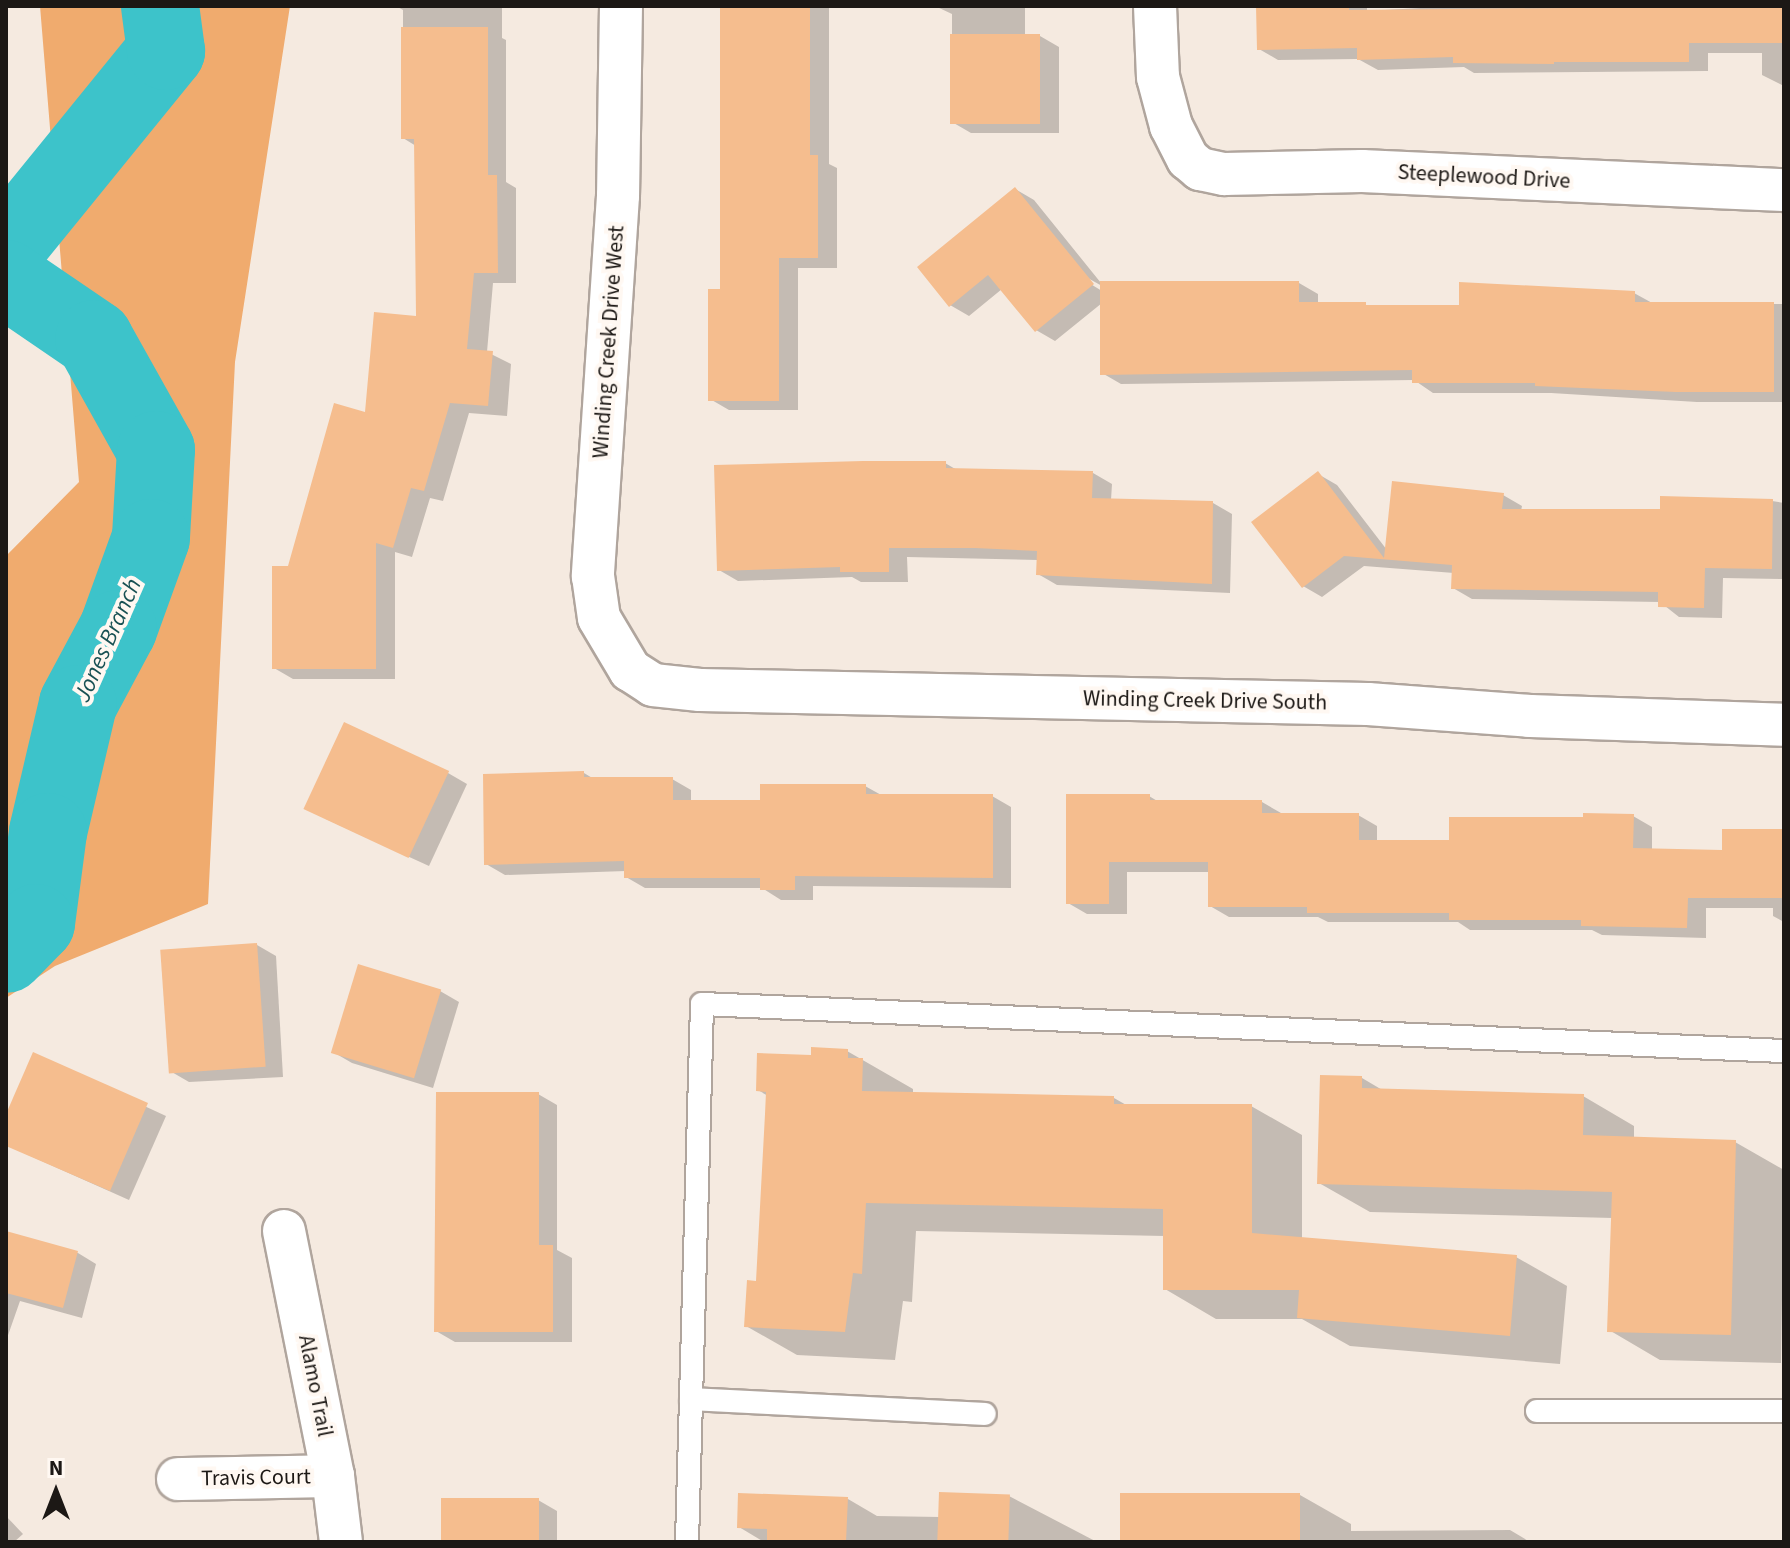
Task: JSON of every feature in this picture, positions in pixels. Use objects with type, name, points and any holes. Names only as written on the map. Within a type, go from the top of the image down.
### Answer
[{"type":"street","name":"Winding Creek Drive West","points":[[621,6],[618,196],[593,576],[599,618],[630,670]]},
{"type":"street","name":"Steeplewood Drive","points":[[1155,6],[1158,77],[1171,126],[1188,159],[1200,169],[1224,174],[1362,171],[1784,190]]},
{"type":"street","name":"Winding Creek Drive South","points":[[630,670],[653,685],[700,690],[1368,704],[1530,716],[1784,725]]},
{"type":"street","name":"Alamo Trail","points":[[284,1231],[333,1476],[341,1542]]},
{"type":"street","name":"Travis Court","points":[[178,1479],[333,1476]]},
{"type":"lane","points":[[687,1542],[702,1004],[1784,1051]]},
{"type":"lane","points":[[691,1399],[985,1414]]},
{"type":"lane","points":[[1537,1411],[1784,1411]]},
{"type":"shaded area","points":[[40,6],[290,6],[235,362],[208,904],[55,966],[6,998],[6,556],[79,482]]},
{"type":"building","points":[[1256,6],[1349,6],[1349,10],[1784,6],[1784,43],[1689,43],[1689,62],[1453,63],[1453,57],[1357,60],[1357,48],[1257,50]]},
{"type":"building","points":[[720,7],[810,7],[810,155],[818,155],[818,258],[779,258],[779,401],[708,401],[708,289],[720,289]]},
{"type":"building","points":[[401,27],[488,27],[488,175],[497,175],[498,273],[474,273],[467,349],[493,351],[488,406],[450,403],[424,491],[411,488],[393,548],[376,543],[376,669],[272,669],[272,566],[288,566],[334,403],[365,412],[374,312],[416,316],[414,139],[401,139]]},
{"type":"building","points":[[950,34],[1040,34],[1040,124],[950,124]]},
{"type":"building","points":[[1015,187],[1094,284],[1035,332],[988,275],[949,307],[917,267]]},
{"type":"building","points":[[1100,281],[1299,281],[1299,302],[1366,302],[1366,305],[1459,305],[1459,282],[1635,291],[1635,302],[1774,302],[1774,392],[1676,392],[1535,386],[1535,383],[1412,383],[1412,370],[1100,375]]},
{"type":"building","points":[[946,461],[946,468],[1093,471],[1092,498],[1213,501],[1212,584],[1036,575],[1037,551],[975,548],[889,548],[889,572],[840,572],[840,567],[717,571],[714,465]]},
{"type":"building","points":[[1318,471],[1384,558],[1392,481],[1504,493],[1502,509],[1660,509],[1660,496],[1773,499],[1772,569],[1705,568],[1704,608],[1658,607],[1658,592],[1451,589],[1452,565],[1344,556],[1302,588],[1251,522]]},
{"type":"building","points":[[344,722],[449,771],[409,858],[303,809]]},
{"type":"building","points":[[584,771],[584,777],[673,777],[673,800],[760,800],[760,784],[866,784],[866,794],[993,794],[993,878],[795,876],[795,890],[760,890],[760,878],[624,878],[624,861],[484,865],[483,774]]},
{"type":"building","points":[[1066,794],[1150,794],[1150,800],[1262,800],[1262,813],[1359,813],[1359,840],[1449,840],[1449,817],[1583,817],[1583,813],[1634,814],[1633,848],[1722,850],[1722,829],[1784,829],[1784,898],[1688,898],[1687,928],[1581,926],[1581,920],[1449,920],[1449,913],[1307,913],[1307,907],[1208,907],[1208,862],[1109,862],[1109,904],[1066,904]]},
{"type":"building","points":[[257,943],[266,1067],[169,1073],[160,950]]},
{"type":"building","points":[[358,964],[441,989],[414,1078],[331,1053]]},
{"type":"building","points":[[811,1047],[848,1049],[848,1058],[863,1058],[862,1091],[1114,1096],[1114,1104],[1252,1104],[1252,1233],[1517,1255],[1510,1336],[1297,1318],[1299,1290],[1163,1290],[1163,1209],[866,1203],[862,1274],[853,1273],[845,1332],[744,1327],[747,1280],[756,1281],[765,1114],[766,1092],[756,1091],[757,1053],[811,1055]]},
{"type":"building","points":[[33,1052],[148,1103],[110,1191],[6,1146],[6,1114]]},
{"type":"building","points":[[1320,1075],[1362,1076],[1362,1088],[1584,1094],[1583,1135],[1736,1140],[1731,1335],[1607,1332],[1612,1192],[1317,1184]]},
{"type":"building","points":[[436,1092],[539,1092],[539,1245],[553,1245],[553,1332],[434,1332]]},
{"type":"building","points":[[6,1231],[78,1251],[63,1308],[6,1293]]},
{"type":"building","points":[[939,1492],[1010,1494],[1008,1542],[937,1542]]},
{"type":"building","points":[[738,1493],[848,1497],[846,1542],[767,1542],[767,1529],[737,1528]]},
{"type":"building","points":[[1120,1493],[1300,1493],[1300,1542],[1120,1542]]},
{"type":"building","points":[[441,1498],[539,1498],[539,1542],[441,1542]]},
{"type":"waterway","name":"Jones Branch","points":[[6,248],[166,51],[160,6]]},
{"type":"waterway","name":"Jones Branch","points":[[6,279],[94,339],[156,450],[151,538],[118,629],[78,704],[48,832],[36,923],[6,954]]}]
